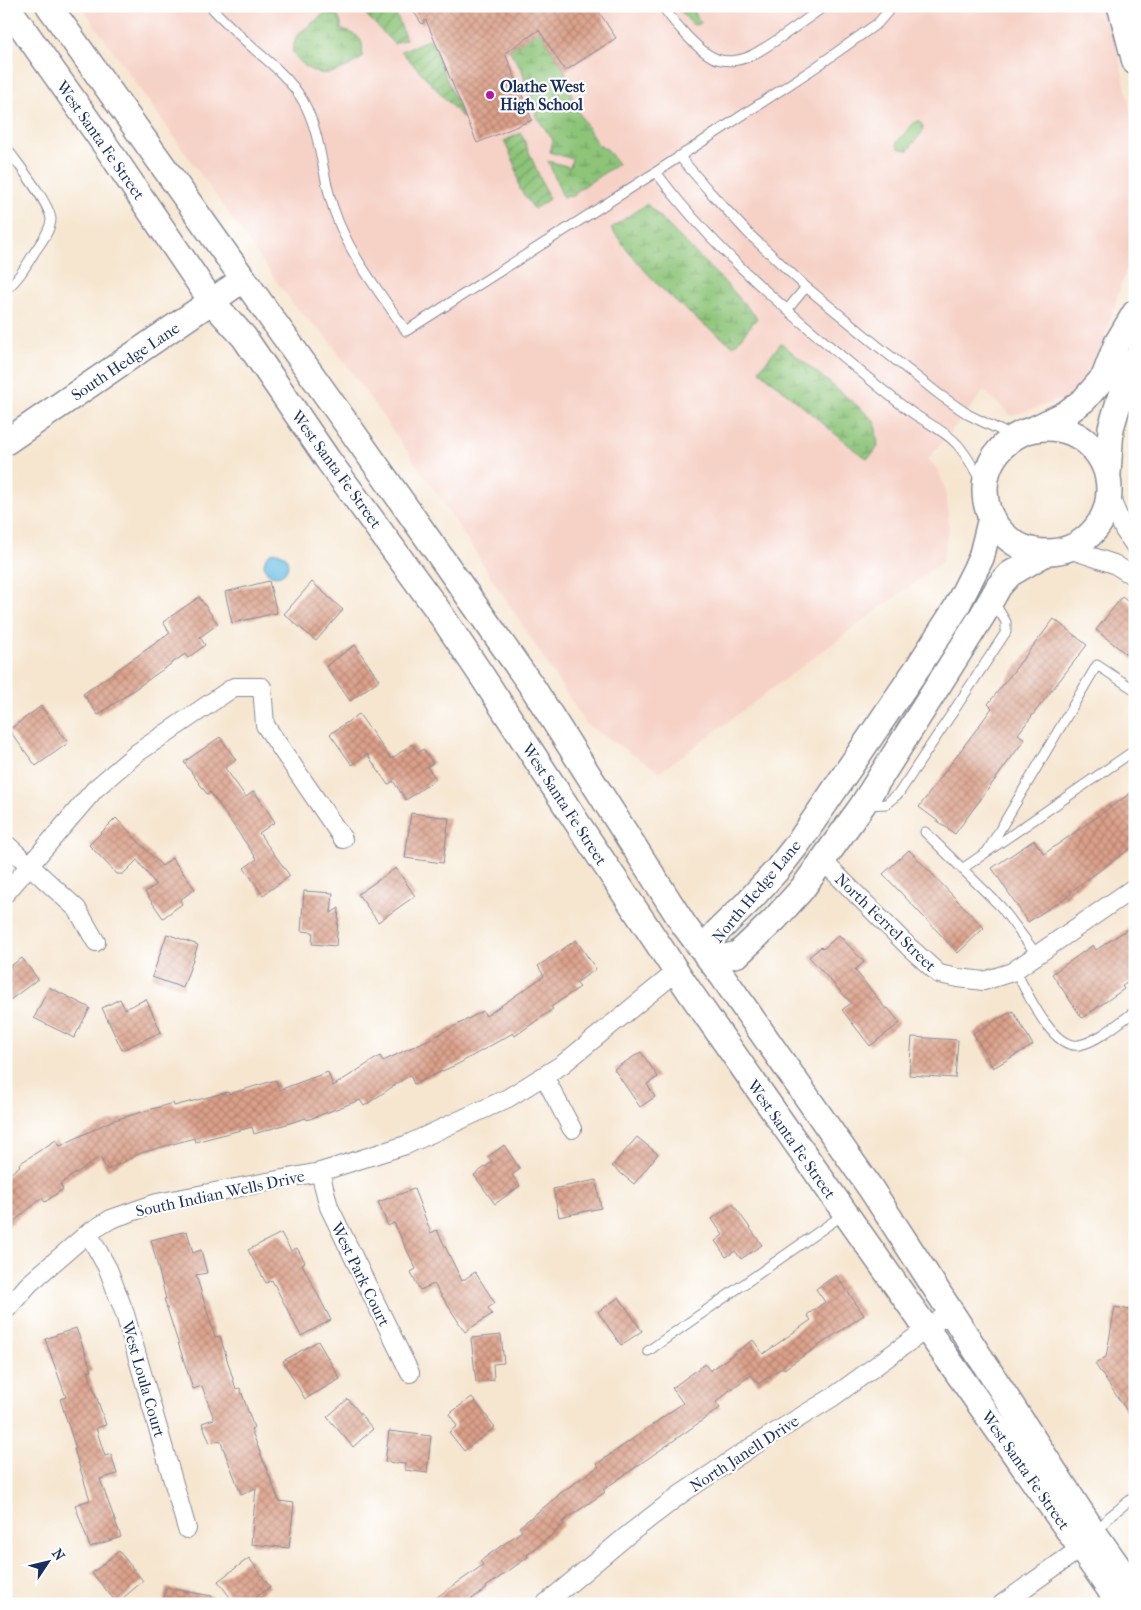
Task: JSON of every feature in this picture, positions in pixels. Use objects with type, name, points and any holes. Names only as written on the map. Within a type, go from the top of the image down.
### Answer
[{"type":"street","name":"West Santa Fe Street","points":[[7,6],[108,149],[212,302],[244,337],[328,460],[437,609],[676,972],[844,1214],[927,1329],[1088,1541],[1135,1591]]},
{"type":"street","name":"West Santa Fe Street","points":[[49,6],[533,688],[684,925],[723,977],[871,1189],[950,1312],[1088,1541],[1120,1604]]},
{"type":"street","points":[[1120,6],[1135,62]]},
{"type":"street","name":"South Hedge Lane","points":[[6,442],[244,279]]},
{"type":"street","points":[[1135,313],[1117,344],[1104,377],[1084,400],[1065,414],[1025,432],[999,450],[989,466],[985,484],[986,501],[991,518],[1001,532],[1014,543],[1029,550],[1058,551],[1114,564],[1135,576]]},
{"type":"street","points":[[1058,551],[1084,541],[1097,529],[1105,514],[1109,485],[1111,428],[1123,388],[1135,361]]},
{"type":"street","points":[[1025,432],[1055,428],[1073,433],[1088,442],[1100,457],[1124,530],[1135,546]]},
{"type":"street","name":"North Hedge Lane","points":[[991,518],[977,567],[956,608],[920,664],[799,842],[765,883],[717,932],[711,941],[706,955],[726,957],[738,954],[774,920],[802,889],[862,806],[999,586],[1010,574],[1058,551]]},
{"type":"street","points":[[6,893],[96,789],[137,753],[234,687],[262,688],[265,724],[343,839]]},
{"type":"street","points":[[6,844],[77,909],[96,942]]},
{"type":"street","name":"North Ferrel Street","points":[[823,861],[909,947],[939,974],[958,978],[984,980],[1014,970],[1135,887]]},
{"type":"street","points":[[676,972],[706,955]]},
{"type":"street","name":"South Indian Wells Drive","points":[[6,1310],[29,1284],[88,1233],[110,1219],[157,1203],[320,1172],[406,1145],[508,1098],[563,1064],[676,972]]},
{"type":"street","points":[[544,1076],[572,1129]]},
{"type":"street","name":"West Park Court","points":[[320,1172],[329,1207],[410,1373]]},
{"type":"street","name":"West Loula Court","points":[[88,1233],[118,1290],[187,1529]]},
{"type":"street","name":"North Janell Drive","points":[[545,1604],[681,1494],[752,1446],[833,1397],[950,1312]]},
{"type":"street","points":[[1002,1604],[1088,1541]]},
{"type":"lane","points":[[210,6],[277,68],[303,101],[319,142],[333,209],[343,234],[406,331],[656,172],[816,67],[878,23],[892,7]]},
{"type":"lane","points":[[662,6],[673,21],[706,54],[718,59],[731,61],[754,54],[825,6]]},
{"type":"lane","points":[[6,147],[48,209],[51,220],[48,230],[26,267],[13,284],[6,289]]},
{"type":"lane","points":[[679,156],[749,234],[806,287],[879,347],[969,415],[1025,432]]},
{"type":"lane","points":[[656,172],[696,221],[787,310],[878,386],[913,413],[942,430],[957,444],[985,490]]},
{"type":"lane","points":[[787,310],[806,287]]},
{"type":"lane","points":[[988,850],[1097,665],[1135,690]]},
{"type":"lane","points":[[962,869],[1135,750]]},
{"type":"lane","points":[[925,832],[1001,907],[1037,955]]},
{"type":"lane","points":[[1014,970],[1048,1028],[1069,1044],[1078,1046],[1088,1043],[1135,1012]]},
{"type":"lane","points":[[648,1351],[844,1214]]},
{"type":"lane","points":[[1088,1541],[1109,1517],[1135,1496]]},
{"type":"shaded area","points":[[81,6],[1104,6],[1112,25],[1135,132],[1135,235],[1130,258],[1101,347],[1085,376],[1075,389],[1065,398],[1012,416],[984,391],[928,459],[938,470],[946,491],[949,528],[942,562],[660,772],[586,724],[440,498],[329,340],[292,303]]},
{"type":"green space","points":[[358,6],[392,6],[406,39],[394,44]]},
{"type":"green space","points":[[676,6],[690,6],[701,23],[692,24]]},
{"type":"green space","points":[[324,14],[337,15],[341,23],[341,29],[359,38],[362,46],[362,58],[342,69],[324,73],[308,68],[292,51],[297,35]]},
{"type":"green space","points":[[539,30],[565,71],[575,106],[598,145],[607,149],[618,164],[578,190],[574,196],[563,197],[548,161],[570,167],[572,159],[550,152],[553,140],[536,116],[536,103],[527,93],[523,72],[509,50]]},
{"type":"green space","points":[[430,39],[463,118],[401,51]]},
{"type":"green space","points":[[919,121],[923,126],[923,131],[908,150],[900,149],[897,146],[897,142],[915,122]]},
{"type":"green space","points":[[521,133],[549,199],[534,209],[520,189],[515,164],[504,141]]},
{"type":"green space","points":[[647,204],[757,318],[734,346],[698,320],[666,293],[611,228]]},
{"type":"green space","points":[[781,343],[875,422],[878,446],[872,455],[867,458],[856,451],[759,370]]},
{"type":"water","points":[[276,552],[281,553],[287,559],[287,569],[281,575],[276,576],[271,575],[265,569],[264,564],[265,559],[271,553]]},
{"type":"building","name":"Olathe West High School","points":[[410,6],[595,6],[616,38],[565,71],[539,30],[505,53],[532,120],[477,143],[426,20],[422,24]]},
{"type":"building","points":[[269,581],[277,613],[232,623],[225,592]]},
{"type":"building","points":[[312,582],[343,610],[316,641],[284,614]]},
{"type":"building","points":[[199,597],[218,624],[200,637],[205,645],[188,658],[185,654],[98,715],[83,694],[170,633],[163,622]]},
{"type":"building","points":[[1122,597],[1135,607],[1135,661],[1096,630]]},
{"type":"building","points":[[1054,619],[1087,645],[1018,734],[1025,739],[955,834],[919,807],[992,708],[988,704]]},
{"type":"building","points":[[355,645],[379,680],[350,701],[326,666]]},
{"type":"building","points":[[41,706],[68,743],[36,766],[9,730]]},
{"type":"building","points":[[359,714],[391,759],[412,744],[418,753],[423,749],[433,763],[427,767],[436,779],[406,800],[393,781],[388,785],[367,754],[352,765],[330,734]]},
{"type":"building","points":[[220,737],[236,760],[225,768],[246,797],[254,791],[275,822],[259,833],[290,876],[263,895],[244,868],[257,859],[210,792],[207,794],[184,762]]},
{"type":"building","points":[[1135,790],[1135,845],[1070,892],[1071,894],[1028,922],[992,868],[1034,840],[1044,854]]},
{"type":"building","points":[[411,813],[449,818],[443,863],[405,858]]},
{"type":"building","points":[[116,818],[162,866],[172,858],[195,889],[180,900],[182,904],[163,918],[145,892],[156,885],[137,860],[123,874],[117,874],[89,845]]},
{"type":"building","points":[[909,850],[984,928],[958,953],[883,874]]},
{"type":"building","points":[[396,868],[415,896],[378,922],[358,894]]},
{"type":"building","points":[[304,891],[333,893],[331,913],[339,908],[336,946],[312,944],[313,932],[301,931]]},
{"type":"building","points":[[1135,924],[1135,978],[1122,986],[1124,989],[1082,1018],[1052,974],[1093,945],[1096,950]]},
{"type":"building","points":[[167,934],[198,945],[183,988],[152,977]]},
{"type":"building","points":[[839,935],[864,962],[855,970],[886,1009],[888,1008],[900,1023],[870,1046],[842,1010],[851,1003],[809,957],[821,947],[823,949]]},
{"type":"building","points":[[576,940],[596,969],[576,983],[580,987],[515,1036],[513,1033],[458,1064],[414,1084],[410,1075],[364,1106],[360,1100],[307,1120],[306,1118],[254,1134],[252,1127],[195,1142],[194,1138],[141,1153],[107,1170],[100,1157],[60,1184],[63,1189],[45,1202],[42,1198],[6,1228],[6,1177],[20,1166],[19,1164],[56,1140],[60,1146],[111,1121],[173,1103],[174,1106],[228,1092],[229,1094],[276,1080],[279,1090],[328,1072],[333,1086],[380,1056],[383,1061],[483,1011],[486,1016],[544,976],[538,966]]},
{"type":"building","points":[[22,958],[38,979],[6,1003],[6,969]]},
{"type":"building","points":[[49,987],[90,1008],[74,1038],[34,1018]]},
{"type":"building","points":[[120,999],[125,1009],[146,999],[161,1032],[122,1050],[102,1008]]},
{"type":"building","points":[[1013,1011],[1033,1045],[993,1068],[973,1033]]},
{"type":"building","points":[[912,1037],[958,1040],[955,1078],[909,1075]]},
{"type":"building","points":[[641,1052],[658,1077],[647,1084],[655,1097],[640,1107],[614,1069]]},
{"type":"building","points":[[637,1137],[658,1154],[634,1184],[612,1166]]},
{"type":"building","points":[[504,1145],[520,1169],[512,1175],[520,1186],[495,1204],[474,1175],[492,1162],[488,1157]]},
{"type":"building","points":[[596,1180],[601,1208],[559,1217],[553,1189]]},
{"type":"building","points":[[414,1189],[431,1233],[437,1230],[462,1281],[475,1272],[495,1303],[488,1308],[492,1314],[465,1332],[434,1284],[420,1290],[411,1272],[416,1269],[394,1223],[388,1226],[378,1202]]},
{"type":"building","points":[[733,1204],[762,1245],[741,1259],[735,1251],[726,1257],[715,1241],[723,1235],[712,1219]]},
{"type":"building","points":[[187,1231],[193,1253],[201,1250],[207,1273],[196,1275],[215,1337],[220,1336],[236,1389],[240,1388],[254,1428],[251,1429],[279,1501],[294,1503],[289,1548],[251,1544],[256,1488],[241,1494],[220,1440],[210,1443],[202,1423],[214,1419],[202,1386],[193,1389],[164,1299],[166,1299],[151,1240]]},
{"type":"building","points":[[281,1233],[291,1251],[297,1248],[305,1262],[302,1264],[331,1320],[301,1336],[272,1280],[266,1283],[248,1250]]},
{"type":"building","points":[[836,1275],[864,1315],[784,1369],[783,1367],[758,1384],[751,1375],[726,1393],[716,1402],[720,1408],[603,1490],[605,1492],[562,1522],[564,1525],[527,1555],[528,1557],[465,1604],[427,1604],[483,1565],[480,1561],[522,1531],[519,1527],[558,1495],[599,1466],[597,1464],[683,1403],[672,1388],[705,1364],[710,1371],[753,1340],[763,1354],[811,1320],[807,1315],[825,1302],[816,1289]]},
{"type":"building","points":[[619,1297],[642,1331],[621,1345],[598,1312]]},
{"type":"building","points":[[1115,1307],[1135,1311],[1135,1423],[1095,1364],[1106,1357]]},
{"type":"building","points":[[76,1328],[92,1371],[88,1372],[106,1425],[96,1428],[105,1456],[111,1454],[117,1474],[100,1479],[121,1537],[90,1547],[75,1505],[90,1500],[60,1399],[66,1397],[45,1339]]},
{"type":"building","points":[[501,1335],[504,1363],[493,1364],[494,1380],[476,1382],[471,1338]]},
{"type":"building","points":[[318,1341],[340,1379],[305,1399],[283,1361]]},
{"type":"building","points":[[472,1397],[495,1427],[464,1451],[449,1432],[457,1426],[449,1414]]},
{"type":"building","points":[[348,1399],[373,1429],[353,1447],[327,1417]]},
{"type":"building","points":[[389,1431],[431,1436],[427,1473],[405,1470],[405,1464],[385,1462]]},
{"type":"building","points":[[119,1551],[143,1581],[117,1603],[92,1573]]},
{"type":"building","points":[[249,1558],[270,1587],[247,1604],[235,1604],[218,1581]]},
{"type":"building","points":[[166,1588],[212,1596],[212,1604],[163,1604]]},
{"type":"place","name":"Olathe West High School","points":[[490,95]]}]
